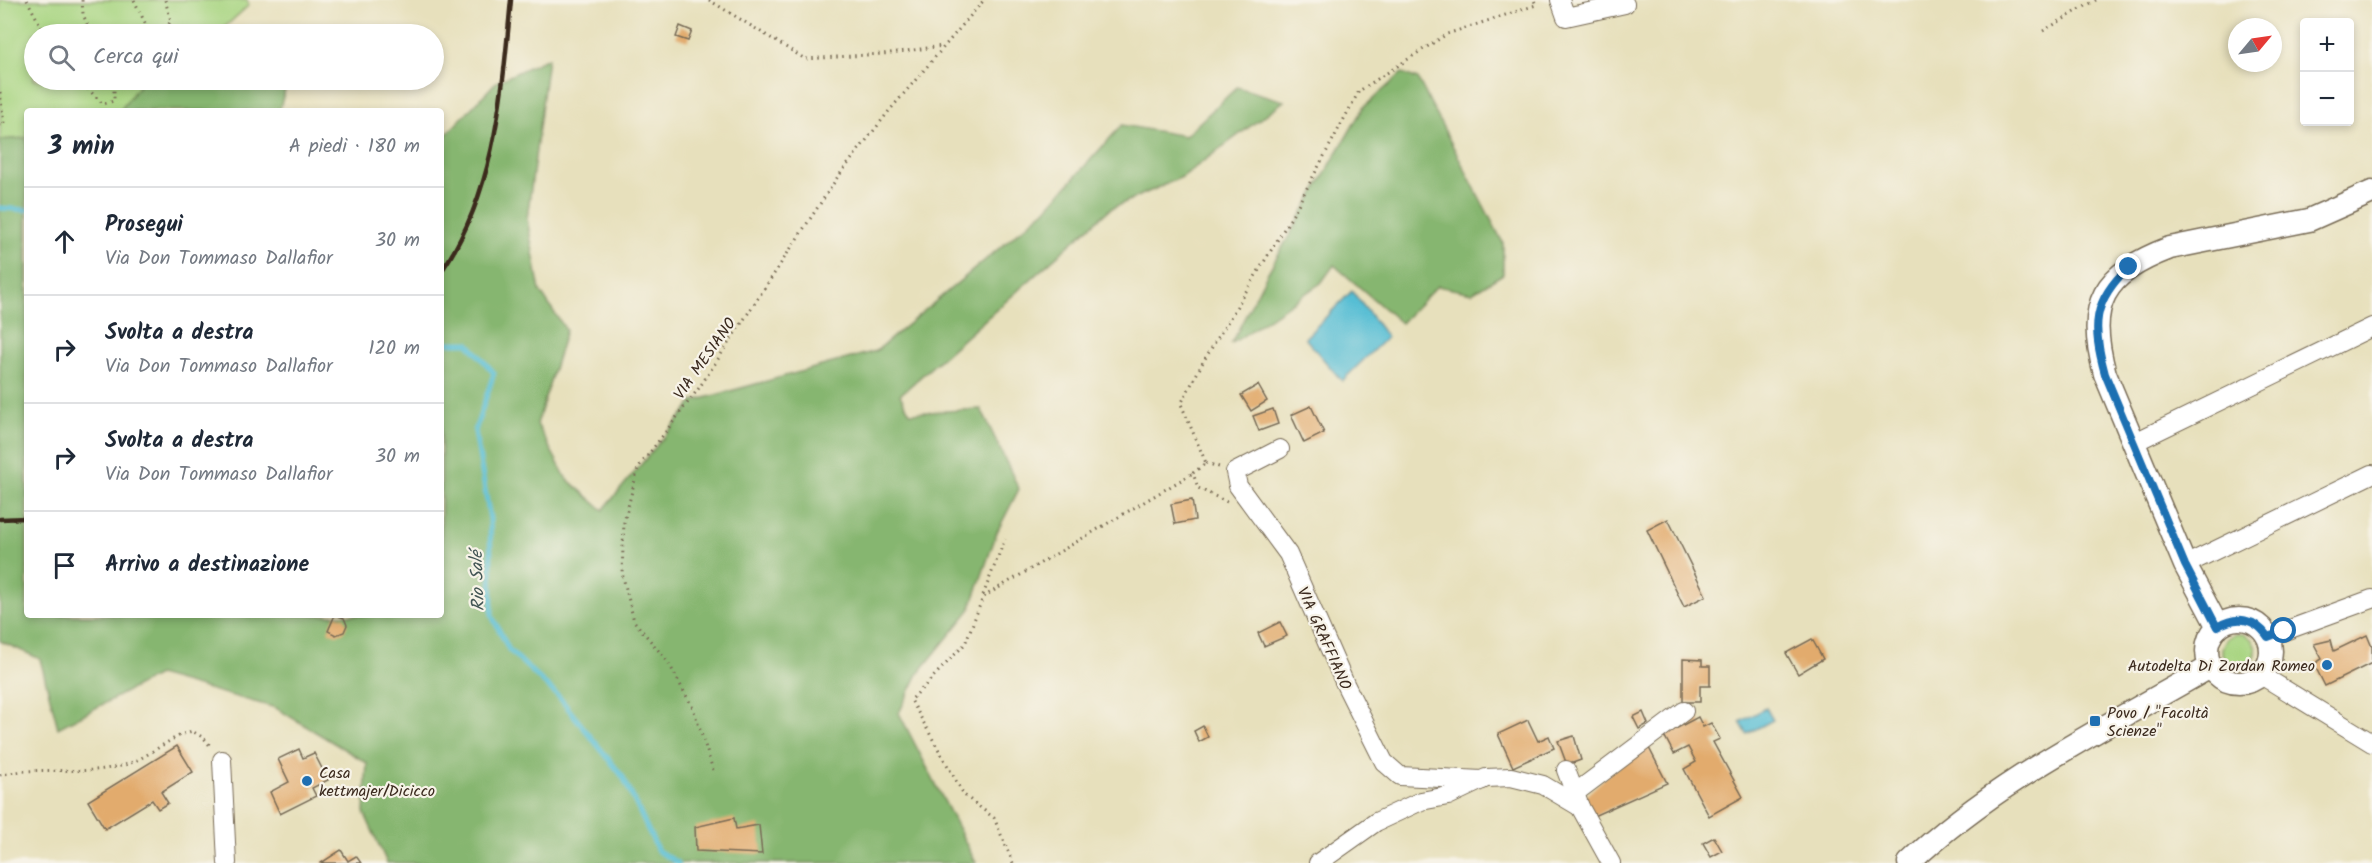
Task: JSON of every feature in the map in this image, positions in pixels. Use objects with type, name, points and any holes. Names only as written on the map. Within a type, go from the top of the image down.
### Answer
[{"type":"main road","points":[[2217,627],[2185,565],[2105,374],[2096,341],[2103,295],[2129,267],[2170,248],[2309,219],[2372,192]]},
{"type":"main road","points":[[2235,619],[2245,620],[2262,629],[2268,637],[2270,659],[2261,675],[2250,682],[2231,683],[2222,679],[2210,667],[2207,645],[2217,627],[2235,619]]},
{"type":"main road","points":[[1909,863],[1973,807],[2210,667]]},
{"type":"street","points":[[1560,0],[1566,17],[1625,4]]},
{"type":"street","points":[[2133,443],[2372,327]]},
{"type":"street","name":"VIA GRAFFIANO","points":[[1280,449],[1235,471],[1238,486],[1287,554],[1346,686],[1384,762],[1400,776],[1482,780],[1511,777],[1544,785],[1577,800],[1611,863]]},
{"type":"street","points":[[2185,565],[2372,474]]},
{"type":"street","points":[[2268,637],[2372,599]]},
{"type":"street","points":[[2261,675],[2372,743]]},
{"type":"street","points":[[1566,770],[1577,800],[1684,711]]},
{"type":"street","points":[[222,760],[227,863]]},
{"type":"street","name":"VIA GRAFFIANO","points":[[1318,863],[1376,822],[1421,801],[1448,796],[1482,780]]},
{"type":"path","points":[[27,0],[40,24]]},
{"type":"path","points":[[82,0],[83,14],[87,24]]},
{"type":"path","points":[[134,0],[146,24]]},
{"type":"path","points":[[165,0],[171,21],[169,24]]},
{"type":"path","points":[[709,0],[805,58],[883,54],[945,45]]},
{"type":"path","name":"VIA MESIANO","points":[[713,770],[693,708],[668,662],[634,621],[622,573],[624,522],[638,468],[699,388],[837,178],[889,111],[984,0]]},
{"type":"path","points":[[982,597],[1193,473],[1206,463],[1181,404],[1203,362],[1292,216],[1359,91],[1447,34],[1536,5],[1534,0]]},
{"type":"path","points":[[2043,31],[2096,0]]},
{"type":"path","points":[[88,90],[103,104],[114,101],[114,90]]},
{"type":"path","points":[[0,92],[4,124],[0,125]]},
{"type":"path","points":[[1193,473],[1198,488],[1209,492]]},
{"type":"path","points":[[1005,539],[965,644],[911,700],[964,795],[994,818],[1013,863]]},
{"type":"path","points":[[0,775],[39,769],[70,772],[124,766],[192,731],[204,738],[222,760]]},
{"type":"green space","points":[[0,0],[247,0],[249,5],[228,24],[24,24],[24,90],[136,90],[122,108],[24,108],[24,138],[0,140]]},
{"type":"green space","points":[[548,58],[527,219],[540,291],[566,330],[537,424],[566,478],[603,510],[694,401],[876,351],[1045,210],[1122,125],[1185,136],[1237,87],[1284,101],[1182,177],[1110,209],[900,395],[910,413],[981,409],[1019,489],[997,532],[970,610],[918,674],[899,713],[976,863],[387,863],[364,812],[367,763],[276,708],[158,675],[58,728],[40,659],[0,641],[0,140],[24,138],[24,618],[444,618],[444,137],[496,82]]},
{"type":"green space","points":[[1402,73],[1418,79],[1503,243],[1503,274],[1472,293],[1437,286],[1401,323],[1334,265],[1321,283],[1231,344],[1267,274],[1363,108]]},
{"type":"green space","points":[[136,90],[285,90],[280,108],[122,108]]},
{"type":"green space","points":[[2239,634],[2251,639],[2256,651],[2251,663],[2239,668],[2227,663],[2222,651],[2227,639]]},
{"type":"water","points":[[1352,291],[1387,337],[1342,381],[1305,338]]},
{"type":"water","points":[[1766,708],[1773,720],[1747,734],[1740,722]]},
{"type":"building","points":[[680,26],[692,31],[688,41],[676,37]]},
{"type":"building","points":[[1258,385],[1267,401],[1251,411],[1241,395]]},
{"type":"building","points":[[1311,406],[1324,433],[1304,443],[1291,415]]},
{"type":"building","points":[[1273,409],[1278,424],[1259,431],[1253,416]]},
{"type":"building","points":[[1192,500],[1195,520],[1175,524],[1171,504]]},
{"type":"building","points":[[1668,519],[1706,596],[1684,607],[1647,530]]},
{"type":"building","points":[[334,618],[344,618],[347,625],[344,632],[336,635],[328,631]]},
{"type":"building","points":[[1280,622],[1287,636],[1264,646],[1258,633]]},
{"type":"building","points":[[2367,635],[2372,647],[2372,663],[2325,686],[2314,664],[2322,659],[2314,644],[2331,640],[2334,651]]},
{"type":"building","points":[[1812,639],[1823,659],[1798,674],[1786,653]]},
{"type":"building","points":[[1683,659],[1702,660],[1702,666],[1710,666],[1710,686],[1700,686],[1700,702],[1683,702]]},
{"type":"building","points":[[1643,712],[1648,724],[1639,729],[1633,717]]},
{"type":"building","points":[[1698,717],[1703,727],[1711,723],[1720,739],[1713,742],[1743,797],[1709,816],[1684,769],[1696,762],[1688,747],[1674,754],[1664,735]]},
{"type":"building","points":[[1528,720],[1538,741],[1549,736],[1554,748],[1513,767],[1498,734]]},
{"type":"building","points":[[1203,726],[1208,737],[1199,742],[1194,731]]},
{"type":"building","points":[[1574,736],[1581,760],[1567,765],[1558,741]]},
{"type":"building","points":[[177,746],[193,772],[161,792],[168,803],[158,809],[152,800],[105,829],[88,801]]},
{"type":"building","points":[[1648,746],[1667,783],[1589,818],[1580,801],[1610,773]]},
{"type":"building","name":"Casa kettmajer/Dicicco","points":[[299,749],[303,758],[314,753],[328,780],[312,788],[316,796],[280,814],[270,792],[289,782],[278,759]]},
{"type":"building","points":[[734,818],[736,829],[759,825],[762,854],[696,851],[695,827]]},
{"type":"building","points":[[1714,837],[1722,851],[1711,857],[1703,843]]},
{"type":"building","points":[[341,850],[348,861],[356,856],[361,863],[321,863]]},
{"type":"waterway","name":"Rio Salé","points":[[0,208],[24,210]]},
{"type":"waterway","name":"Rio Salé","points":[[444,343],[468,343],[494,373],[475,431],[490,519],[492,616],[509,650],[559,697],[623,777],[658,851],[678,863]]},
{"type":"railway","points":[[444,267],[474,209],[485,175],[499,106],[511,0]]},
{"type":"railway","points":[[0,519],[24,518]]},
{"type":"place","name":"Autodelta Di Zordan Romeo","points":[[2327,665]]},
{"type":"place","name":"Povo / \"Facoltà Scienze\"","points":[[2095,721]]},
{"type":"place","name":"Casa kettmajer/Dicicco","points":[[307,781]]},
{"type":"route","points":[[2129,267],[2103,295],[2096,341],[2105,374],[2185,565],[2217,627],[2235,619],[2254,623],[2268,637],[2284,631]]}]
